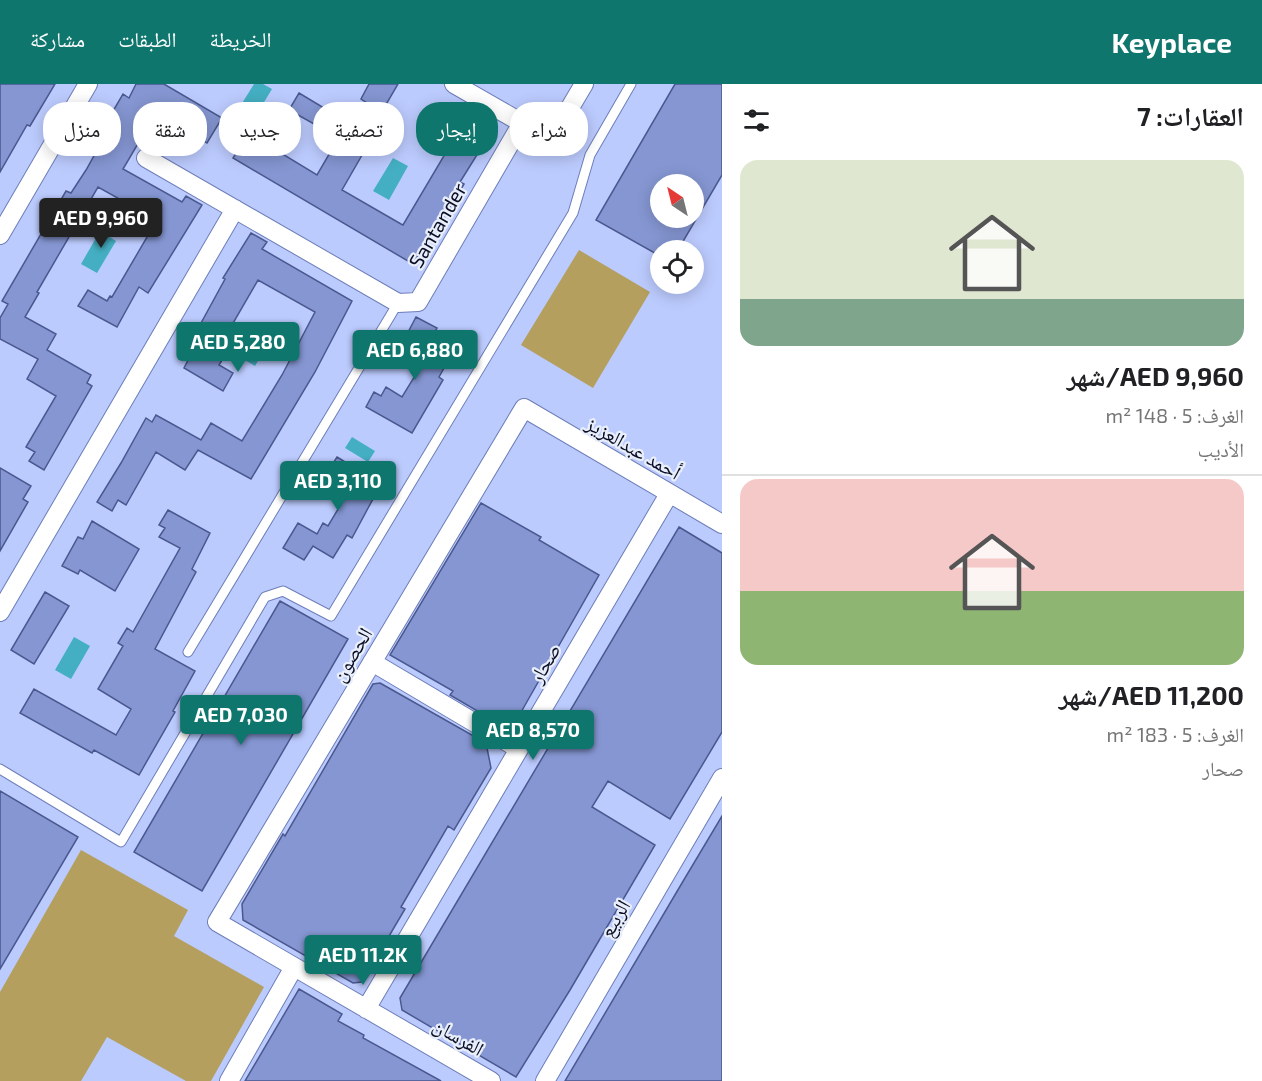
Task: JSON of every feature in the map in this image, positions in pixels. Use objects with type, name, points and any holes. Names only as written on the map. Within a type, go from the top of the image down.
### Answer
[{"type":"street","points":[[0,235],[88,84]]},
{"type":"street","points":[[454,84],[510,116]]},
{"type":"street","points":[[573,102],[584,84]]},
{"type":"street","name":"Santander","points":[[398,303],[418,302],[510,144]]},
{"type":"street","points":[[146,158],[398,303]]},
{"type":"street","points":[[0,612],[235,209]]},
{"type":"street","name":"أحمد عبدالعزيز","points":[[524,408],[722,524]]},
{"type":"street","name":"الحصون","points":[[217,922],[524,408]]},
{"type":"street","name":"صحار","points":[[366,1009],[669,494]]},
{"type":"street","points":[[372,662],[519,748]]},
{"type":"street","name":"الربيع","points":[[545,1081],[722,778]]},
{"type":"street","name":"الفرسان","points":[[217,922],[491,1081]]},
{"type":"street","points":[[229,1081],[294,967]]},
{"type":"lane","points":[[0,769],[122,842],[265,597],[283,591],[331,616],[573,213],[590,155],[631,84]]},
{"type":"lane","points":[[188,652],[398,303]]},
{"type":"shaded area","points":[[254,84],[263,84],[272,89],[264,102],[243,102]]},
{"type":"shaded area","points":[[393,158],[408,166],[389,200],[373,191]]},
{"type":"shaded area","points":[[100,231],[116,241],[97,273],[81,264]]},
{"type":"shaded area","points":[[579,250],[650,292],[593,388],[521,345]]},
{"type":"shaded area","points":[[259,324],[275,332],[255,366],[240,357]]},
{"type":"shaded area","points":[[352,437],[375,451],[368,462],[345,448]]},
{"type":"shaded area","points":[[74,637],[90,646],[71,679],[55,670]]},
{"type":"shaded area","points":[[81,850],[188,910],[174,936],[264,987],[211,1081],[186,1081],[107,1037],[81,1081],[0,1081],[0,992]]},
{"type":"building","points":[[0,84],[55,84],[30,126],[27,125],[0,172]]},
{"type":"building","points":[[136,84],[164,84],[195,102],[133,102],[133,152],[123,169],[182,202],[186,196],[202,205],[148,293],[139,287],[117,327],[78,306],[88,290],[107,301],[110,296],[112,297],[157,220],[98,187],[25,317],[56,334],[47,350],[91,375],[87,383],[92,386],[44,470],[29,461],[35,452],[26,447],[56,396],[27,379],[38,359],[0,339],[0,318],[8,304],[2,301],[66,191],[71,193],[94,156],[121,156],[121,102],[118,102],[123,94],[129,98]]},
{"type":"building","points":[[369,84],[398,84],[387,102],[366,102],[361,99]]},
{"type":"building","points":[[675,84],[722,84],[722,175],[704,206],[704,174],[650,174],[650,228],[691,228],[684,240],[650,240],[650,250],[596,220]]},
{"type":"building","points":[[299,93],[314,102],[313,123],[301,117],[301,102],[294,102]]},
{"type":"building","points":[[207,109],[219,116],[219,123],[207,143]]},
{"type":"building","points":[[234,156],[286,156],[317,175],[328,156],[362,156],[342,190],[403,225],[444,156],[476,156],[460,182],[464,184],[413,264],[233,158]]},
{"type":"building","points":[[251,233],[267,242],[262,249],[352,301],[315,372],[251,479],[198,450],[185,470],[156,452],[126,505],[118,500],[112,511],[97,502],[146,418],[152,422],[156,415],[201,440],[211,423],[242,441],[282,375],[315,312],[258,280],[214,356],[222,360],[219,365],[233,373],[223,391],[184,368],[205,328],[200,325],[225,279],[223,278]]},
{"type":"building","points":[[416,317],[437,328],[430,341],[452,354],[439,377],[443,380],[412,433],[366,407],[374,392],[381,396],[386,387],[402,397],[421,366],[416,363],[424,350],[404,340]]},
{"type":"building","points":[[337,457],[381,484],[352,538],[347,535],[333,558],[313,546],[304,560],[283,548],[298,523],[317,534],[323,523],[328,526],[344,499],[327,489],[332,480],[325,476]]},
{"type":"building","points":[[0,468],[31,486],[23,499],[28,502],[0,551]]},
{"type":"building","points":[[481,503],[541,537],[539,540],[599,575],[516,721],[503,726],[450,695],[453,691],[390,655]]},
{"type":"building","points":[[168,510],[210,533],[192,569],[196,572],[155,649],[195,671],[173,711],[175,712],[139,775],[94,750],[92,753],[20,713],[34,689],[116,735],[131,709],[98,689],[123,646],[118,643],[127,628],[133,632],[180,548],[159,537],[165,528],[159,525]]},
{"type":"building","points":[[92,521],[139,549],[115,591],[80,570],[78,574],[62,566],[78,537],[83,539]]},
{"type":"building","points":[[679,527],[722,553],[722,732],[670,819],[608,781],[592,807],[655,845],[516,1077],[402,1010],[400,998]]},
{"type":"building","points":[[45,592],[69,606],[34,664],[11,650]]},
{"type":"building","points":[[280,601],[348,639],[202,891],[134,852]]},
{"type":"building","points":[[380,683],[486,743],[491,768],[454,830],[448,826],[401,907],[405,909],[362,982],[353,983],[243,920],[242,904],[283,834],[285,836],[373,684]]},
{"type":"building","points":[[0,791],[78,837],[0,969]]},
{"type":"building","points":[[722,816],[722,1081],[565,1081],[682,883]]},
{"type":"building","points":[[299,989],[342,1014],[338,1021],[364,1035],[363,1038],[441,1081],[245,1081]]}]
